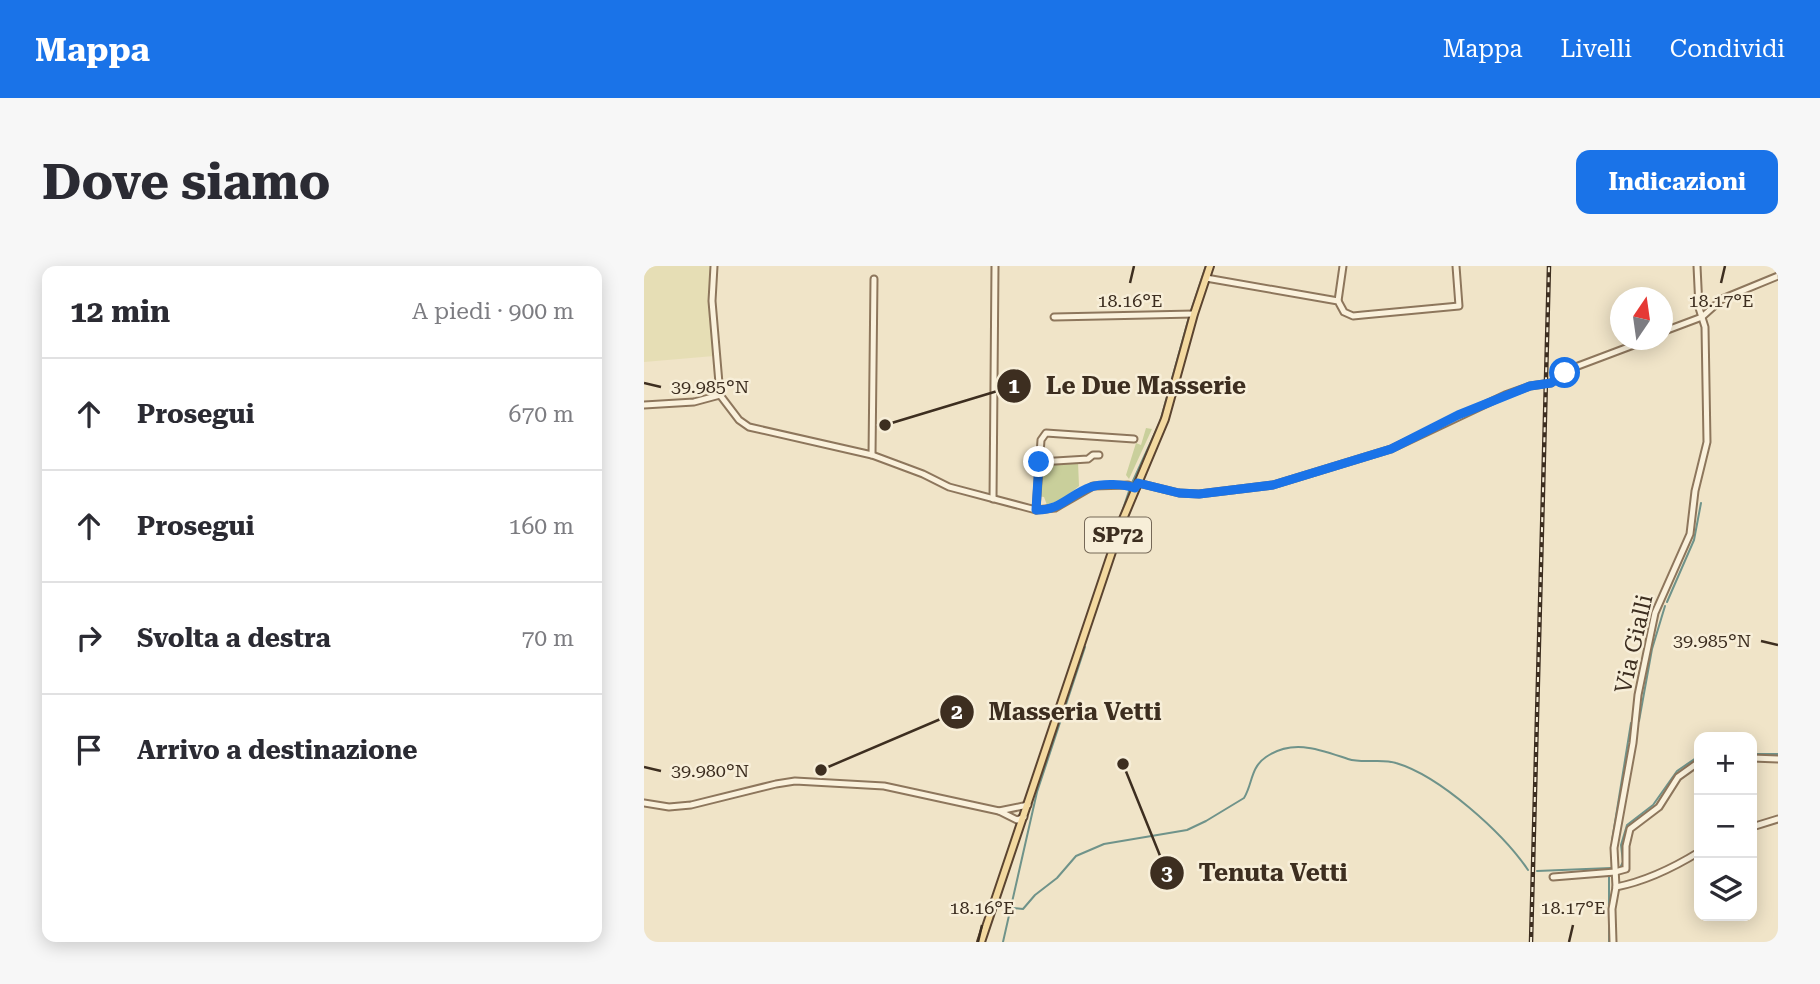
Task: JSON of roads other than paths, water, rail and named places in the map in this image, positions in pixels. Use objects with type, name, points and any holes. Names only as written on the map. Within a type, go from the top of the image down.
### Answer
[{"type":"main road","name":"SP72","points":[[981,942],[1134,485],[1165,419],[1190,313],[1210,266]]},
{"type":"street","points":[[714,266],[712,301],[720,395],[739,421],[749,427],[872,455],[949,487],[1036,510],[1055,508],[1093,486],[1134,485],[1199,494],[1273,485],[1391,449],[1482,405],[1530,386],[1551,383],[1578,366],[1620,350]]},
{"type":"street","points":[[993,499],[995,266]]},
{"type":"street","points":[[1343,266],[1338,301],[1344,313],[1353,316],[1459,306],[1456,266]]},
{"type":"street","name":"Via Gialli","points":[[1613,942],[1612,909],[1616,887],[1611,872],[1649,639],[1661,599],[1690,534],[1695,491],[1707,442],[1705,327],[1699,308],[1697,266]]},
{"type":"street","points":[[1673,328],[1702,317],[1721,299],[1778,276]]},
{"type":"street","points":[[1206,278],[1338,301]]},
{"type":"street","points":[[872,455],[874,279]]},
{"type":"street","points":[[1054,317],[1190,313]]},
{"type":"street","points":[[644,405],[694,402],[720,395]]},
{"type":"street","points":[[1036,510],[1041,440],[1046,433],[1134,439]]},
{"type":"street","points":[[1039,462],[1088,459],[1099,455]]},
{"type":"street","points":[[1757,758],[1778,759]]},
{"type":"street","points":[[1553,877],[1626,869],[1626,846],[1630,829],[1659,807],[1678,777],[1694,766]]},
{"type":"street","points":[[644,803],[669,807],[691,805],[776,783],[795,782],[884,786],[999,811],[1021,813],[1024,817],[1020,820],[1011,818],[999,811]]},
{"type":"street","points":[[1010,811],[1028,805]]},
{"type":"street","points":[[1011,818],[1017,828],[1017,837]]},
{"type":"street","points":[[1757,825],[1778,819]]},
{"type":"street","points":[[1616,887],[1636,883],[1673,869],[1694,855]]},
{"type":"waterway","points":[[1191,311],[1206,266]]},
{"type":"waterway","points":[[1132,483],[1160,422],[1189,317]]},
{"type":"waterway","points":[[1103,569],[1130,488]]},
{"type":"waterway","points":[[1667,602],[1694,540],[1701,503]]},
{"type":"waterway","points":[[1639,721],[1652,649],[1665,606]]},
{"type":"waterway","points":[[1003,942],[1037,792],[1085,647]]},
{"type":"waterway","points":[[1612,841],[1631,723]]},
{"type":"waterway","points":[[1013,908],[1023,909],[1035,895],[1057,878],[1076,856],[1104,844],[1187,830],[1206,821],[1244,798],[1254,771],[1261,761],[1276,751],[1297,747],[1317,749],[1354,760],[1396,763],[1432,780],[1487,823],[1528,870]]},
{"type":"waterway","points":[[1757,754],[1778,754]]},
{"type":"waterway","points":[[1621,866],[1621,845],[1627,825],[1653,805],[1677,771],[1694,759]]},
{"type":"waterway","points":[[1537,871],[1611,868]]},
{"type":"waterway","points":[[1609,873],[1609,942]]},
{"type":"railway","points":[[1531,942],[1549,266]]},
{"type":"place","name":"Le Due Masserie","points":[[885,425]]},
{"type":"place","name":"Tenuta Vetti","points":[[1123,764]]},
{"type":"place","name":"Masseria Vetti","points":[[821,770]]}]
